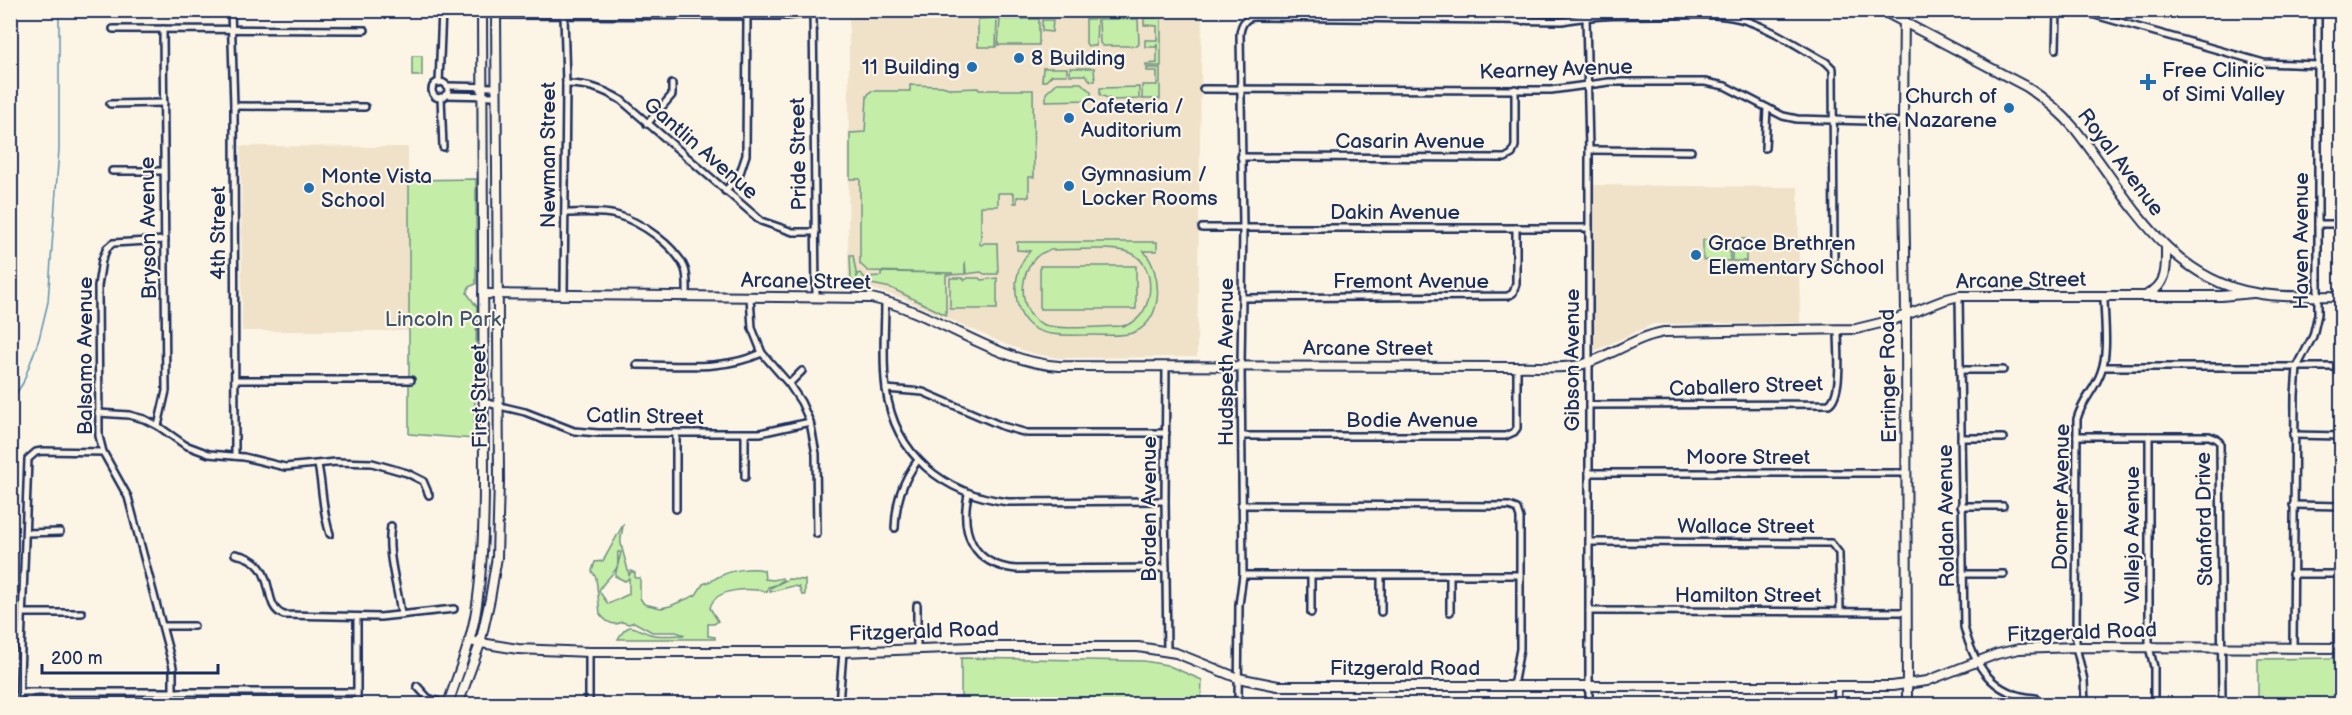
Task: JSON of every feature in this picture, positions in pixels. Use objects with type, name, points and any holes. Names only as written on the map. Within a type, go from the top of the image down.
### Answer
[{"type":"main road","name":"First Street","points":[[447,705],[476,613],[483,557],[482,10]]},
{"type":"main road","name":"Royal Avenue","points":[[1881,10],[2027,87],[2046,100],[2074,128],[2145,224],[2166,248],[2186,264],[2207,276],[2253,293],[2279,296],[2342,296]]},
{"type":"main road","name":"Erringer Road","points":[[1904,10],[1907,705]]},
{"type":"main road","name":"First Street","points":[[458,705],[480,644],[497,557],[496,13]]},
{"type":"main road","points":[[2144,296],[2161,285],[2167,272],[2166,248]]},
{"type":"main road","name":"Arcane Street","points":[[483,294],[860,297],[885,301],[905,308],[1014,357],[1059,366],[1563,366],[1589,362],[1638,338],[1664,332],[1838,331],[1875,326],[1947,298],[2221,296],[2253,293]]},
{"type":"main road","name":"Fitzgerald Road","points":[[469,641],[518,649],[589,652],[843,652],[973,647],[1126,647],[1167,651],[1238,678],[1278,686],[1907,684],[1941,677],[1977,661],[2019,649],[2076,647],[2342,648]]},
{"type":"street","name":"4th Street","points":[[231,10],[234,106],[235,456]]},
{"type":"street","points":[[439,83],[442,10]]},
{"type":"street","points":[[1296,10],[1296,18],[1562,21],[1586,16],[1713,15],[1742,19],[1756,24],[1830,65],[1834,74],[1832,119],[1834,259]]},
{"type":"street","points":[[1520,10],[1521,21]]},
{"type":"street","name":"Haven Avenue","points":[[2293,648],[2293,435],[2297,367],[2316,327],[2318,296],[2318,10]]},
{"type":"street","points":[[2056,49],[2056,11],[2088,13],[2264,63],[2318,65]]},
{"type":"street","points":[[496,13],[786,16],[813,12]]},
{"type":"street","name":"Pride Street","points":[[813,12],[816,297]]},
{"type":"street","name":"Newman Street","points":[[564,15],[566,84],[564,296]]},
{"type":"street","points":[[725,191],[739,176],[746,155],[747,16]]},
{"type":"street","name":"Gibson Avenue","points":[[1586,16],[1589,228],[1589,705]]},
{"type":"street","name":"Hudspeth Avenue","points":[[1238,705],[1239,605],[1243,575],[1241,366],[1243,228],[1240,34],[1241,26],[1250,17],[1296,18]]},
{"type":"street","points":[[113,29],[365,30]]},
{"type":"street","name":"Bryson Avenue","points":[[158,426],[166,391],[163,29]]},
{"type":"street","name":"Kearney Avenue","points":[[1203,89],[1551,90],[1609,82],[1715,83],[1767,108],[1797,119],[1903,122]]},
{"type":"street","points":[[439,83],[447,86],[481,87],[496,91],[482,96],[434,96],[432,90],[435,84],[439,83]]},
{"type":"street","name":"Gantlin Avenue","points":[[566,84],[589,86],[608,92],[754,216],[770,226],[793,232],[816,232]]},
{"type":"street","points":[[647,124],[672,95],[672,84]]},
{"type":"street","points":[[443,147],[443,96],[447,86]]},
{"type":"street","name":"Casarin Avenue","points":[[1242,157],[1505,158],[1512,154],[1515,146],[1515,89]]},
{"type":"street","points":[[110,104],[164,103]]},
{"type":"street","points":[[234,106],[365,107]]},
{"type":"street","points":[[1765,148],[1767,108]]},
{"type":"street","points":[[1588,150],[1691,151]]},
{"type":"street","points":[[112,171],[163,171]]},
{"type":"street","points":[[565,213],[616,215],[647,229],[681,260],[687,277],[687,297]]},
{"type":"street","points":[[2318,224],[2342,224]]},
{"type":"street","name":"Dakin Avenue","points":[[1202,228],[1589,228]]},
{"type":"street","name":"Fremont Avenue","points":[[1243,298],[1508,296],[1513,293],[1516,284],[1516,228]]},
{"type":"street","name":"Balsamo Avenue","points":[[165,240],[113,243],[105,254],[98,286],[98,413],[99,436],[103,452],[128,497],[163,626],[173,667],[173,692]]},
{"type":"street","name":"Donner Avenue","points":[[2085,705],[2084,680],[2076,647],[2077,419],[2080,407],[2097,382],[2103,367],[2104,296]]},
{"type":"street","points":[[750,297],[752,328],[762,353],[789,384],[810,422],[816,454],[817,534]]},
{"type":"street","name":"Roldan Avenue","points":[[1959,297],[1964,627],[1977,661],[1986,676],[2001,688],[2020,697],[2035,698]]},
{"type":"street","points":[[885,301],[886,389],[896,427],[918,460],[940,479],[968,494],[1008,502],[1165,501]]},
{"type":"street","name":"Caballero Street","points":[[1589,405],[1829,404],[1834,401],[1838,391],[1838,331]]},
{"type":"street","points":[[637,365],[726,365],[762,353]]},
{"type":"street","name":"Borden Avenue","points":[[1166,366],[1167,651]]},
{"type":"street","name":"Bodie Avenue","points":[[1242,436],[1505,436],[1517,428],[1517,366]]},
{"type":"street","points":[[2103,367],[2342,367]]},
{"type":"street","points":[[1960,370],[2003,369]]},
{"type":"street","points":[[789,384],[802,371]]},
{"type":"street","points":[[235,380],[411,380]]},
{"type":"street","points":[[886,389],[923,392],[1002,426],[1028,433],[1166,434]]},
{"type":"street","name":"Catlin Street","points":[[483,402],[525,412],[574,431],[598,433],[745,434],[777,431],[810,422]]},
{"type":"street","points":[[98,413],[129,415],[158,426],[196,451],[222,456],[235,456],[285,466],[354,461],[390,467],[423,482],[429,495]]},
{"type":"street","points":[[676,434],[676,509]]},
{"type":"street","points":[[745,434],[745,477]]},
{"type":"street","points":[[2293,435],[2342,436]]},
{"type":"street","name":"Stanford Drive","points":[[2077,436],[2209,436],[2220,442],[2222,705]]},
{"type":"street","name":"Vallejo Avenue","points":[[2149,436],[2149,647],[2154,667],[2154,705]]},
{"type":"street","points":[[1961,438],[2003,438]]},
{"type":"street","points":[[20,705],[27,465],[31,456],[42,451],[103,452]]},
{"type":"street","points":[[895,528],[900,490],[918,460]]},
{"type":"street","points":[[318,465],[323,512],[330,534]]},
{"type":"street","name":"Moore Street","points":[[1589,474],[1907,473]]},
{"type":"street","points":[[968,494],[964,516],[969,537],[981,554],[999,566],[1016,569],[1166,568]]},
{"type":"street","points":[[1242,505],[1509,506],[1517,509],[1520,519],[1520,649],[1513,686]]},
{"type":"street","points":[[1961,506],[2003,506]]},
{"type":"street","points":[[2293,506],[2342,506]]},
{"type":"street","points":[[391,526],[390,548],[401,615]]},
{"type":"street","points":[[26,533],[60,532]]},
{"type":"street","name":"Wallace Street","points":[[1589,542],[1831,543],[1839,553],[1840,611]]},
{"type":"street","points":[[235,554],[250,559],[261,568],[267,580],[273,606],[280,613],[298,616],[357,617],[454,609]]},
{"type":"street","points":[[1963,574],[2004,574]]},
{"type":"street","points":[[2292,574],[2342,574]]},
{"type":"street","points":[[1243,575],[1520,575]]},
{"type":"street","points":[[1311,575],[1311,613]]},
{"type":"street","points":[[1381,575],[1381,612]]},
{"type":"street","points":[[1450,575],[1450,612]]},
{"type":"street","points":[[917,606],[917,649]]},
{"type":"street","name":"Hamilton Street","points":[[1589,611],[1907,612]]},
{"type":"street","points":[[23,613],[82,613]]},
{"type":"street","points":[[357,617],[357,705]]},
{"type":"street","points":[[163,626],[194,626]]},
{"type":"street","points":[[589,652],[589,705]]},
{"type":"street","points":[[839,705],[843,652]]},
{"type":"street","points":[[417,686],[428,698],[447,705]]},
{"type":"street","points":[[1837,705],[1838,686]]},
{"type":"street","points":[[20,692],[357,692]]},
{"type":"shaded area","points":[[849,11],[1202,11],[1197,357],[1059,358],[1035,354],[1007,345],[902,298],[875,290],[848,287]]},
{"type":"shaded area","points":[[241,146],[408,147],[409,331],[242,331]]},
{"type":"shaded area","name":"Grace Brethren Elementary School","points":[[1593,185],[1798,187],[1800,323],[1653,324],[1594,351]]},
{"type":"green space","points":[[1157,11],[1161,11],[1161,66],[1146,66],[1146,64],[1157,63],[1157,44],[1156,47],[1145,47],[1145,40],[1157,40],[1157,26],[1144,25],[1144,18],[1157,18]]},
{"type":"green space","points":[[997,18],[996,47],[978,47],[978,19]]},
{"type":"green space","points":[[1000,19],[1039,19],[1039,45],[998,45]]},
{"type":"green space","points":[[1086,19],[1097,19],[1096,46],[1088,46],[1086,43]]},
{"type":"green space","points":[[1099,19],[1138,19],[1139,44],[1137,46],[1103,46],[1100,43]]},
{"type":"green space","points":[[1042,20],[1053,20],[1052,32],[1042,31]]},
{"type":"green space","points":[[412,56],[422,56],[422,76],[412,76]]},
{"type":"green space","points":[[1043,68],[1067,68],[1067,75],[1052,75],[1046,81],[1042,81]]},
{"type":"green space","points":[[1070,68],[1094,68],[1095,81],[1091,81],[1085,75],[1070,75]]},
{"type":"green space","points":[[1147,68],[1160,68],[1160,99],[1142,99],[1142,85],[1157,85],[1157,71],[1147,71]]},
{"type":"green space","points":[[1057,83],[1081,83],[1091,92],[1091,100],[1046,101],[1046,93]]},
{"type":"green space","points":[[910,85],[942,86],[952,89],[1033,90],[1034,177],[1029,177],[1029,197],[1017,197],[1017,203],[1014,203],[1014,193],[998,193],[998,206],[981,206],[981,240],[979,243],[981,245],[997,243],[998,274],[981,272],[966,274],[965,261],[965,274],[946,275],[946,315],[891,288],[851,280],[850,255],[853,255],[857,278],[857,274],[860,273],[864,277],[881,276],[881,272],[953,273],[868,271],[860,264],[860,179],[850,179],[850,133],[865,132],[867,96],[871,91],[910,91]]},
{"type":"green space","points":[[1139,87],[1139,99],[1113,100],[1100,95],[1100,88]]},
{"type":"green space","name":"Lincoln Park","points":[[476,179],[476,284],[469,287],[467,293],[477,307],[474,439],[409,434],[409,180]]},
{"type":"green space","points":[[1730,239],[1730,261],[1703,260],[1703,240]]},
{"type":"green space","points":[[1732,239],[1746,239],[1746,261],[1732,261]]},
{"type":"green space","points":[[1017,242],[1157,242],[1157,251],[1144,251],[1150,260],[1157,283],[1158,294],[1152,317],[1135,332],[1120,335],[1067,335],[1043,332],[1033,328],[1019,309],[1016,294],[1019,271],[1030,251],[1017,250]],"holes":[[[1092,249],[1131,253],[1146,269],[1149,281],[1147,305],[1141,315],[1133,322],[1122,326],[1080,328],[1042,324],[1027,308],[1024,284],[1026,272],[1032,262],[1040,254],[1051,250]]]},
{"type":"green space","points":[[1040,266],[1136,266],[1136,309],[1040,309]]},
{"type":"green space","points":[[950,278],[965,280],[979,278],[981,280],[997,278],[997,309],[950,309]]},
{"type":"green space","points":[[623,525],[621,543],[629,576],[631,571],[635,573],[635,578],[640,578],[640,598],[644,604],[661,608],[696,595],[703,584],[736,571],[764,570],[765,579],[782,578],[783,580],[768,587],[767,592],[734,591],[719,596],[713,601],[710,608],[718,621],[708,624],[708,636],[715,637],[715,639],[618,639],[629,627],[654,635],[685,635],[676,632],[652,632],[634,622],[613,624],[605,619],[600,614],[596,578],[592,571],[595,562],[603,561]],"holes":[[[618,564],[615,576],[625,581],[629,578],[629,594],[608,604],[599,591]]]},
{"type":"green space","points":[[788,579],[805,580],[805,595],[802,595],[799,587],[793,586],[770,592],[770,588]]},
{"type":"green space","points":[[961,658],[1144,661],[1167,665],[1202,680],[1201,704],[961,704]]},
{"type":"green space","points":[[2341,658],[2341,704],[2258,704],[2258,659]]},
{"type":"waterway","points":[[10,403],[23,383],[39,339],[48,302],[59,149],[59,10]]},
{"type":"place","name":"8 Building","points":[[1019,58]]},
{"type":"place","name":"11 Building","points":[[972,67]]},
{"type":"place","name":"Free Clinic of Simi Valley","points":[[2148,82]]},
{"type":"place","name":"Church of the Nazarene","points":[[2009,108]]},
{"type":"place","name":"Cafeteria / Auditorium","points":[[1069,118]]},
{"type":"place","name":"Gymnasium / Locker Rooms","points":[[1069,186]]},
{"type":"place","name":"Monte Vista School","points":[[309,188]]},
{"type":"place","name":"Grace Brethren Elementary School","points":[[1696,255]]}]
